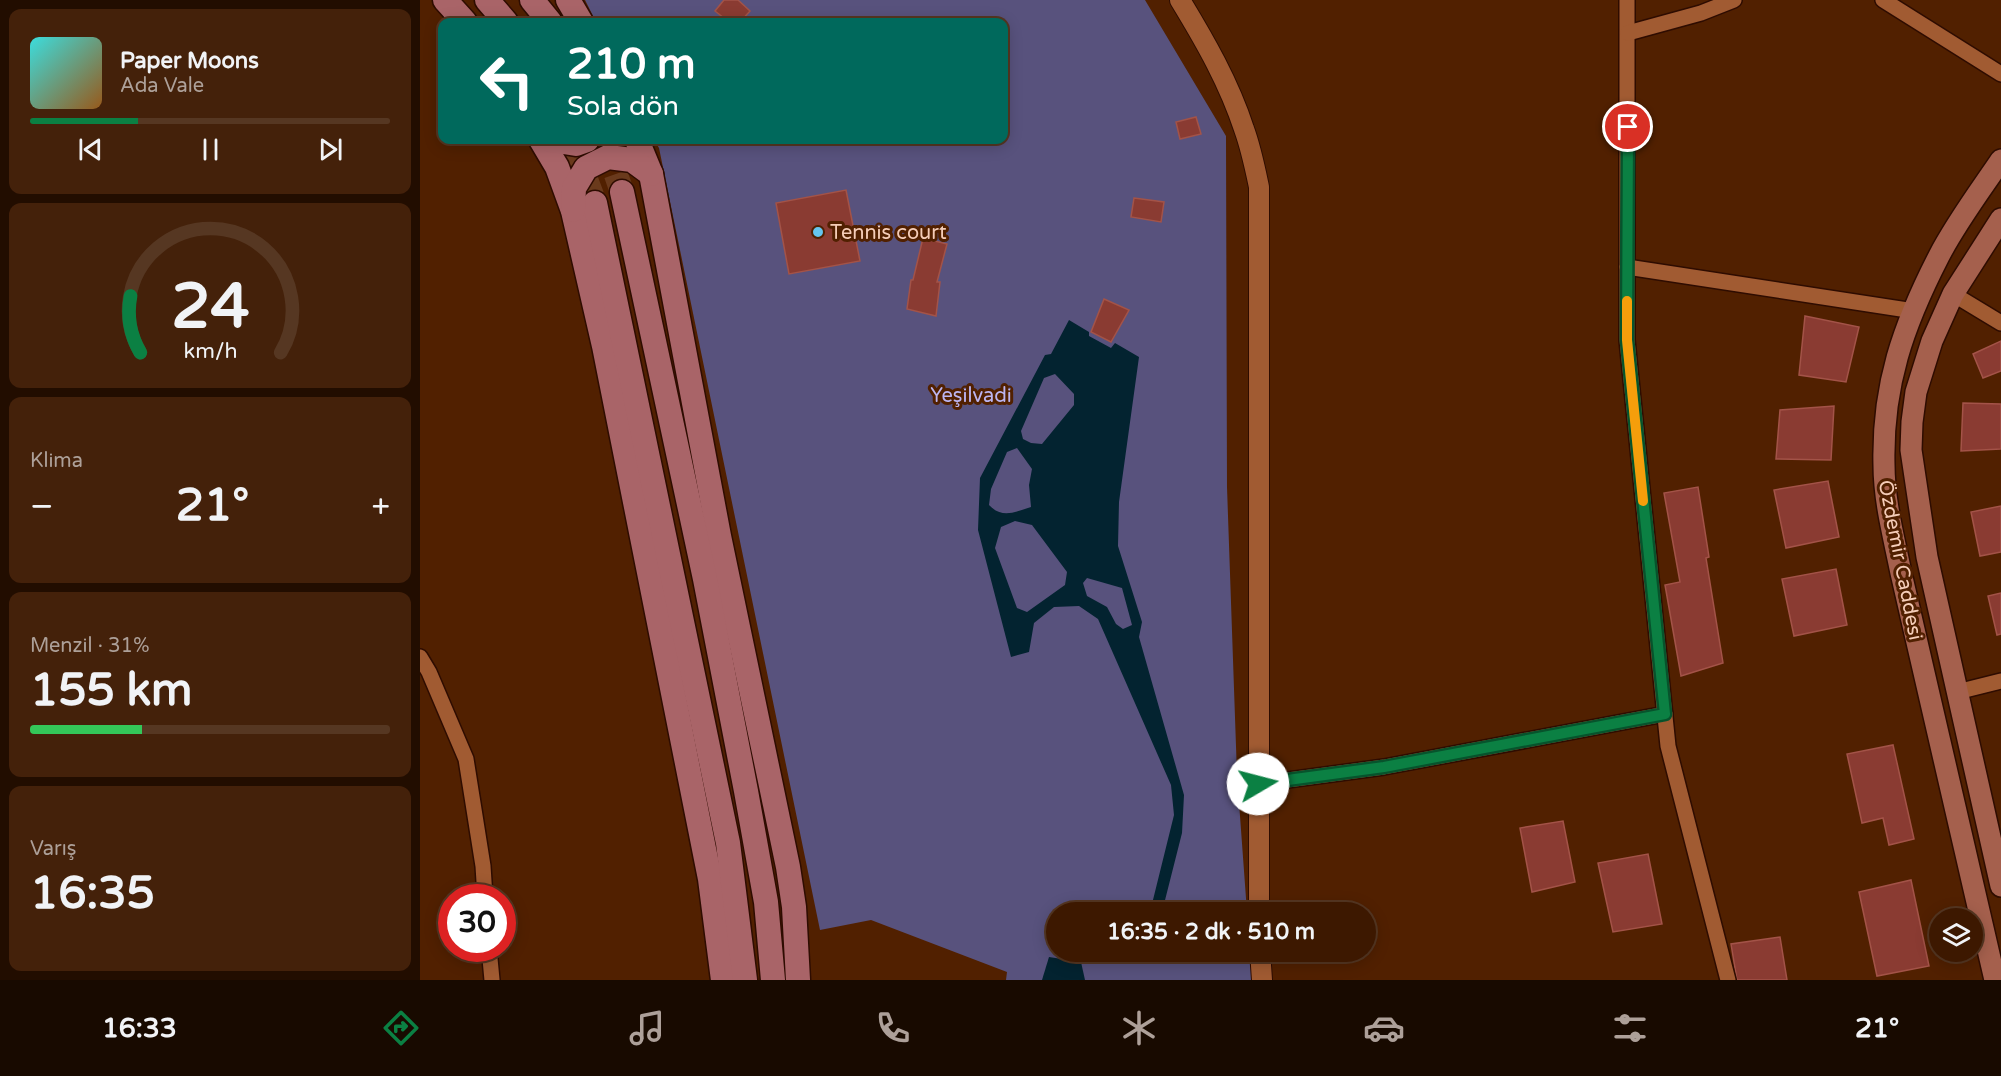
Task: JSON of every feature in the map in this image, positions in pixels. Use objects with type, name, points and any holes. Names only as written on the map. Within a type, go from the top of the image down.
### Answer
[{"type":"main road","points":[[445,0],[461,18]]},
{"type":"main road","points":[[487,0],[503,18]]},
{"type":"main road","points":[[532,0],[547,18]]},
{"type":"main road","points":[[568,0],[578,18]]},
{"type":"main road","points":[[543,144],[557,168],[573,212],[604,346],[707,867],[723,980]]},
{"type":"main road","points":[[640,144],[651,174],[720,536],[786,856],[794,907],[798,980]]},
{"type":"main road","points":[[573,212],[574,188],[586,168],[608,157],[632,160],[651,174]]},
{"type":"main road","name":"Özdemir Caddesi","points":[[1995,980],[1890,519],[1885,478],[1884,424],[1889,385],[1899,348],[1914,311],[1940,254],[2001,160]]},
{"type":"main road","points":[[622,192],[705,579],[766,902],[773,980]]},
{"type":"main road","points":[[595,203],[728,843],[745,980]]},
{"type":"main road","name":"Özdemir Caddesi","points":[[2001,219],[1953,294],[1932,341],[1923,367],[1912,422],[1911,450],[1927,557],[2001,886]]},
{"type":"main road","points":[[797,945],[809,968],[811,980]]},
{"type":"street","points":[[1180,0],[1199,31],[1245,129],[1259,187],[1259,902]]},
{"type":"street","points":[[1627,0],[1627,340],[1668,746],[1728,980]]},
{"type":"street","points":[[1628,33],[1701,13],[1734,0]]},
{"type":"street","points":[[1883,0],[2001,74]]},
{"type":"street","points":[[1627,267],[1914,311]]},
{"type":"street","points":[[1953,294],[2001,323]]},
{"type":"street","points":[[420,657],[429,672],[466,759],[484,884]]},
{"type":"street","points":[[1957,692],[2001,681]]},
{"type":"street","points":[[1258,784],[1384,767],[1665,714]]},
{"type":"street","points":[[490,962],[492,980]]},
{"type":"street","points":[[1261,962],[1262,980]]},
{"type":"green space","name":"Yeşilvadi","points":[[585,0],[1145,0],[1226,136],[1227,487],[1237,775],[1246,902],[1046,902],[1046,962],[1251,962],[1252,980],[1006,980],[1007,972],[871,920],[820,930],[656,144],[1008,144],[1008,18],[594,18]]},
{"type":"water","points":[[1069,320],[1089,332],[1089,336],[1111,348],[1115,343],[1139,357],[1119,502],[1118,546],[1142,622],[1139,637],[1184,795],[1182,833],[1165,902],[1152,902],[1174,815],[1171,785],[1098,619],[1079,606],[1054,607],[1034,623],[1029,652],[1011,657],[978,530],[980,478],[1045,355],[1051,354]],"holes":[[[1055,374],[1074,394],[1074,405],[1042,444],[1031,443],[1023,439],[1021,431],[1044,378]],[[1017,448],[1032,469],[1029,485],[1031,507],[1014,512],[999,512],[989,505],[991,489],[1007,452]],[[1015,521],[1032,525],[1067,572],[1065,585],[1027,612],[1017,608],[995,548],[1001,527]],[[1087,578],[1122,588],[1132,625],[1123,629],[1116,624],[1107,607],[1087,596],[1083,583]]]},
{"type":"water","points":[[1047,962],[1081,962],[1085,980],[1042,980]]},
{"type":"building","points":[[724,0],[738,0],[750,11],[744,18],[724,18],[715,11]]},
{"type":"building","points":[[1196,117],[1201,134],[1180,139],[1176,122]]},
{"type":"building","name":"Tennis court","points":[[846,190],[860,261],[789,274],[776,203]]},
{"type":"building","points":[[1134,198],[1164,202],[1161,222],[1131,217]]},
{"type":"building","points":[[923,238],[947,244],[937,282],[940,282],[936,316],[907,309],[911,280],[913,280]]},
{"type":"building","points":[[1104,299],[1129,310],[1111,342],[1091,332]]},
{"type":"building","points":[[1805,316],[1859,327],[1846,382],[1799,375]]},
{"type":"building","points":[[2001,341],[2001,371],[1983,378],[1973,354]]},
{"type":"building","points":[[1963,403],[2001,404],[2001,449],[1961,451]]},
{"type":"building","points":[[1834,406],[1831,460],[1776,459],[1780,410]]},
{"type":"building","points":[[1828,481],[1839,537],[1786,548],[1774,490]]},
{"type":"building","points":[[1698,487],[1709,557],[1706,558],[1723,663],[1681,676],[1665,585],[1680,582],[1664,493]]},
{"type":"building","points":[[2001,506],[2001,552],[1980,556],[1971,512]]},
{"type":"building","points":[[1836,569],[1847,625],[1794,636],[1782,579]]},
{"type":"building","points":[[2001,593],[2001,634],[1997,635],[1988,596]]},
{"type":"building","points":[[1893,745],[1914,839],[1889,845],[1883,818],[1862,823],[1847,754]]},
{"type":"building","points":[[1563,821],[1575,882],[1532,892],[1520,828]]},
{"type":"building","points":[[1648,854],[1662,924],[1613,932],[1598,863]]},
{"type":"building","points":[[1911,880],[1929,966],[1877,976],[1859,892]]},
{"type":"building","points":[[1780,937],[1787,980],[1737,980],[1731,944]]},
{"type":"tunnel","points":[[573,144],[595,203]]},
{"type":"tunnel","points":[[605,144],[622,192]]},
{"type":"slow traffic","points":[[1627,301],[1627,340],[1643,501]]},
{"type":"place","name":"Tennis court","points":[[818,232]]},
{"type":"route","points":[[1258,784],[1384,767],[1665,714],[1627,340],[1628,127]]}]
